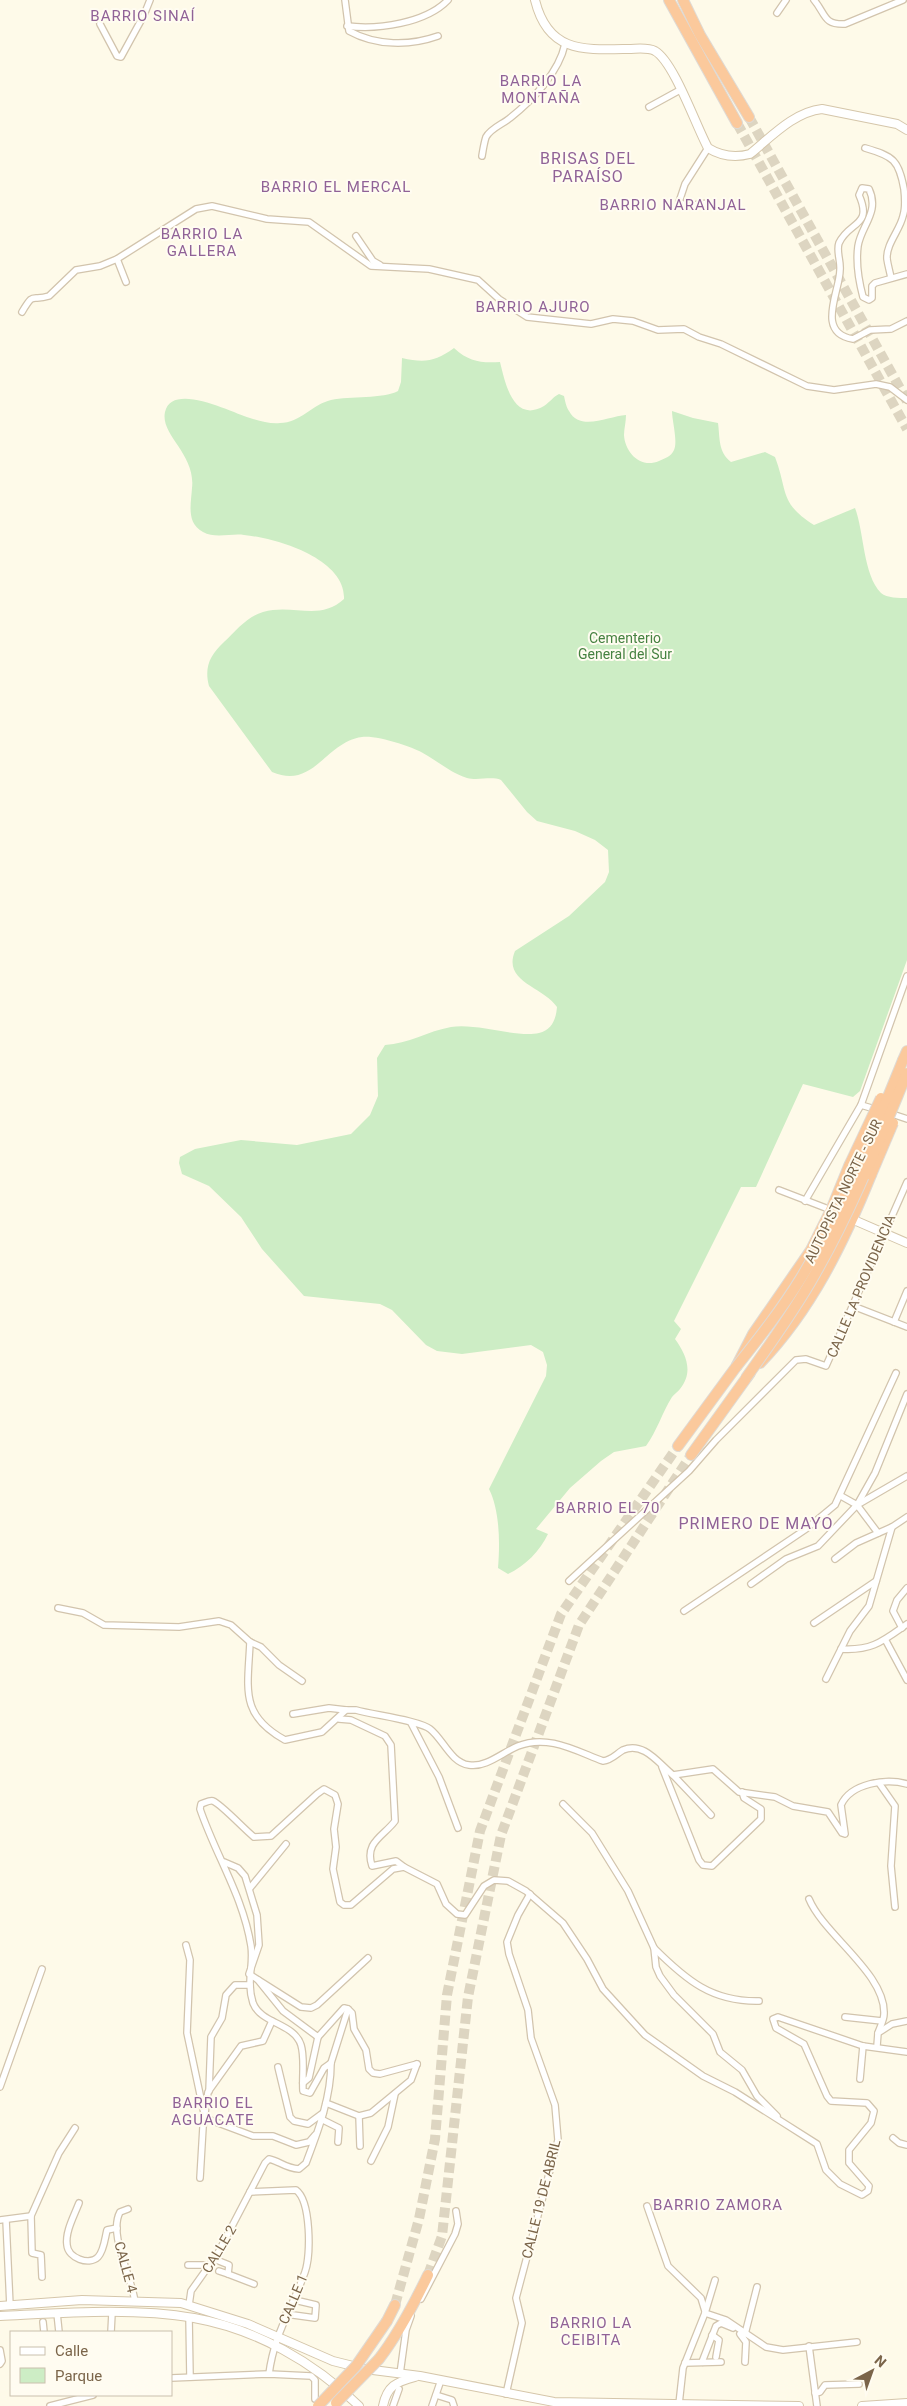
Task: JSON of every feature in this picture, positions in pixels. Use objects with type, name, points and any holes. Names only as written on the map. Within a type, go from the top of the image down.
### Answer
[{"type":"highway","points":[[683,0],[700,35],[749,117]]},
{"type":"highway","points":[[669,1],[738,122]]},
{"type":"highway","points":[[736,1367],[753,1334],[798,1272],[832,1210],[849,1166],[877,1105],[905,1055]]},
{"type":"highway","name":"AUTOPISTA NORTE - SUR","points":[[678,1446],[786,1300],[821,1244],[843,1200],[905,1055]]},
{"type":"highway","name":"AUTOPISTA NORTE - SUR","points":[[691,1455],[792,1311],[825,1256],[856,1193],[907,1074]]},
{"type":"highway","points":[[746,1378],[784,1337],[817,1286],[853,1219],[896,1113],[903,1084]]},
{"type":"highway","points":[[334,2405],[379,2359],[400,2329],[428,2275]]},
{"type":"highway","points":[[316,2402],[356,2366],[387,2321],[395,2305]]},
{"type":"main road","points":[[535,0],[550,30],[565,44],[589,50],[646,49],[654,51],[666,63],[708,148],[721,154],[731,156],[750,154],[798,117],[813,110],[822,109],[897,124],[907,130]]},
{"type":"main road","points":[[832,1210],[907,1242]]},
{"type":"main road","points":[[0,2306],[82,2300],[189,2305],[236,2320],[333,2361],[365,2369],[420,2376],[554,2402],[799,2406]]},
{"type":"main road","points":[[0,2316],[112,2312],[189,2317],[230,2327],[274,2345],[312,2365],[359,2406]]},
{"type":"main road","points":[[383,2406],[385,2395],[392,2385],[420,2376]]},
{"type":"main road","points":[[554,2402],[563,2406]]},
{"type":"main road","points":[[862,2406],[907,2403]]},
{"type":"street","points":[[100,24],[117,56],[121,57],[150,0]]},
{"type":"street","points":[[345,0],[348,26],[350,31],[359,37],[382,42],[418,42],[438,36]]},
{"type":"street","points":[[348,26],[366,29],[423,17],[435,12],[448,0]]},
{"type":"street","points":[[777,13],[786,0]]},
{"type":"street","points":[[814,0],[829,22],[834,25],[845,24],[903,0]]},
{"type":"street","points":[[482,156],[486,137],[490,132],[511,118],[530,99],[557,67],[565,44]]},
{"type":"street","points":[[649,106],[680,90]]},
{"type":"street","points":[[708,148],[685,184],[679,202],[686,206],[708,203]]},
{"type":"street","points":[[865,148],[881,153],[901,170],[905,205],[904,216],[889,249],[887,260],[892,278]]},
{"type":"street","points":[[907,274],[873,284],[872,298],[869,300],[863,297],[858,250],[860,238],[869,222],[872,201],[869,190],[862,188],[859,191],[864,207],[862,219],[841,239],[838,248],[840,270],[834,292],[832,321],[840,333],[853,339],[870,330],[891,329],[907,321]]},
{"type":"street","points":[[22,312],[28,300],[33,297],[50,296],[76,270],[100,266],[117,259],[196,209],[212,206],[267,219],[309,222],[368,265],[436,270],[478,280],[499,299],[527,317],[591,324],[613,319],[633,321],[658,330],[684,329],[699,337],[721,344],[807,386],[834,390],[876,384],[890,388],[907,400]]},
{"type":"street","points":[[356,236],[376,263],[397,268]]},
{"type":"street","points":[[117,259],[126,282]]},
{"type":"street","points":[[805,1201],[861,1105],[907,976]]},
{"type":"street","points":[[861,1105],[907,1119]]},
{"type":"street","name":"CALLE LA PROVIDENCIA","points":[[569,1581],[689,1471],[716,1440],[796,1360],[806,1359],[823,1367],[828,1364],[907,1182]]},
{"type":"street","points":[[779,1190],[832,1210]]},
{"type":"street","points":[[894,1322],[907,1291]]},
{"type":"street","points":[[853,1306],[907,1327]]},
{"type":"street","points":[[684,1610],[806,1529],[835,1506],[896,1372]]},
{"type":"street","points":[[751,1584],[786,1559],[818,1546],[857,1505],[875,1472],[905,1406],[907,1394]]},
{"type":"street","points":[[857,1505],[907,1476]]},
{"type":"street","points":[[841,1496],[857,1505],[878,1533]]},
{"type":"street","points":[[835,1558],[856,1543],[892,1527],[907,1517]]},
{"type":"street","points":[[826,1679],[850,1631],[869,1606],[892,1527]]},
{"type":"street","points":[[814,1623],[876,1581]]},
{"type":"street","points":[[841,1649],[858,1650],[886,1641],[905,1626],[893,1611],[897,1600],[907,1588]]},
{"type":"street","points":[[58,1608],[82,1613],[104,1625],[179,1627],[219,1621],[231,1625],[250,1642],[261,1646],[279,1665],[302,1681]]},
{"type":"street","points":[[886,1641],[907,1680]]},
{"type":"street","points":[[250,1642],[248,1689],[250,1705],[259,1722],[271,1733],[285,1740],[303,1738],[322,1732],[339,1719],[346,1710]]},
{"type":"street","points":[[293,1714],[329,1708],[429,1728],[456,1758],[466,1765],[486,1763],[520,1745],[539,1742],[566,1745],[603,1761],[608,1760],[623,1750],[633,1748],[650,1755],[711,1815]]},
{"type":"street","points":[[339,1719],[351,1720],[385,1736],[391,1745],[395,1821],[388,1830],[376,1838],[372,1846],[370,1863],[372,1866],[396,1861],[404,1868],[437,1884],[446,1904],[457,1914],[465,1915],[484,1886],[494,1880],[508,1881],[530,1894],[563,1923],[587,1959],[603,1989],[645,2035],[703,2076],[735,2092],[817,2144],[826,2170],[840,2184],[862,2195],[868,2192],[869,2186],[849,2163],[849,2150],[871,2123],[874,2110],[867,2103],[831,2101],[827,2096],[808,2050],[797,2039],[776,2028],[772,2023],[773,2019],[778,2017],[864,2046],[877,2046],[907,2052]]},
{"type":"street","points":[[411,1723],[439,1777],[458,1828]]},
{"type":"street","points":[[662,1767],[698,1860],[708,1867],[712,1866],[761,1819],[762,1809],[744,1798],[742,1792]]},
{"type":"street","points":[[672,1775],[713,1769],[742,1792],[775,1797],[793,1806],[822,1810],[832,1816],[842,1833],[845,1834],[841,1812],[843,1800],[856,1788],[890,1780],[907,1784]]},
{"type":"street","points":[[879,1783],[895,1806],[892,1866],[895,1907]]},
{"type":"street","points":[[331,2064],[324,2068],[310,2093],[304,2090],[300,2044],[291,2031],[258,2011],[254,2003],[249,1974],[251,1947],[241,1908],[224,1862],[200,1810],[201,1804],[214,1801],[254,1837],[271,1836],[281,1824],[324,1789],[335,1795],[338,1804],[334,1829],[336,1848],[333,1869],[340,1902],[344,1905],[351,1905],[393,1869],[404,1868]]},
{"type":"street","points":[[563,1804],[592,1833],[628,1891],[654,1948],[656,1966],[666,1986],[713,2034],[720,2052],[748,2076],[757,2096],[790,2128]]},
{"type":"street","points":[[250,1888],[286,1844]]},
{"type":"street","points":[[224,1862],[238,1868],[245,1876],[250,1888],[260,1930],[259,1945],[249,1974]]},
{"type":"street","name":"CALLE 19 DE ABRIL","points":[[506,2394],[522,2323],[516,2298],[558,2140],[554,2105],[531,2038],[528,2010],[508,1954],[507,1942],[518,1915],[530,1894]]},
{"type":"street","points":[[808,1899],[818,1918],[873,1980],[880,1994],[884,2014],[878,2033],[877,2046]]},
{"type":"street","points":[[186,1945],[190,1960],[186,2033],[204,2118]]},
{"type":"street","points":[[654,1948],[684,1977],[713,1994],[736,2001],[759,2001]]},
{"type":"street","points":[[249,1974],[301,2007],[310,2008],[317,2005],[368,1958]]},
{"type":"street","points":[[0,2087],[42,1970]]},
{"type":"street","points":[[257,1979],[283,2012],[318,2037]]},
{"type":"street","points":[[200,2178],[211,2037],[222,2018],[226,1995],[235,1986],[250,1985]]},
{"type":"street","points":[[303,2083],[309,2078],[318,2037],[344,2008],[348,2009]]},
{"type":"street","points":[[204,2118],[253,2136],[273,2136],[296,2145],[309,2142],[317,2134],[326,2104],[331,2064],[348,2009]]},
{"type":"street","points":[[326,2104],[359,2116],[371,2113],[411,2080],[417,2064],[390,2072],[373,2073],[369,2069],[366,2050],[354,2029],[353,2016],[348,2009]]},
{"type":"street","points":[[845,2017],[882,2021]]},
{"type":"street","points":[[208,2092],[241,2046],[263,2041],[272,2021]]},
{"type":"street","points":[[878,2033],[892,2024],[907,2021]]},
{"type":"street","points":[[860,2079],[864,2046]]},
{"type":"street","points":[[278,2067],[290,2117],[294,2121],[308,2124],[322,2116]]},
{"type":"street","points":[[371,2161],[388,2128],[395,2094]]},
{"type":"street","points":[[322,2116],[339,2128],[338,2142]]},
{"type":"street","points":[[359,2116],[360,2146]]},
{"type":"street","points":[[42,2277],[41,2255],[32,2253],[31,2216],[55,2161],[75,2128]]},
{"type":"street","name":"CALLE 2","points":[[189,2305],[189,2297],[193,2286],[214,2259],[269,2159],[286,2168],[299,2169],[306,2163],[317,2134]]},
{"type":"street","points":[[893,2138],[907,2146]]},
{"type":"street","name":"CALLE 1","points":[[250,2192],[296,2190],[306,2207],[308,2244],[305,2272],[274,2345]]},
{"type":"street","points":[[79,2203],[67,2240],[69,2251],[75,2257],[90,2261],[96,2259],[101,2253],[107,2230],[117,2228]]},
{"type":"street","points":[[648,2206],[668,2266],[700,2298],[706,2313],[726,2320],[766,2347],[783,2350],[858,2342]]},
{"type":"street","name":"CALLE 4","points":[[128,2209],[120,2212],[117,2228],[121,2253],[135,2302]]},
{"type":"street","points":[[400,2374],[406,2330],[412,2315],[436,2275],[455,2234],[458,2224],[456,2211]]},
{"type":"street","points":[[10,2306],[3,2220],[31,2216]]},
{"type":"street","points":[[214,2259],[229,2265],[228,2274]]},
{"type":"street","points":[[188,2265],[210,2265]]},
{"type":"street","points":[[219,2271],[254,2284]]},
{"type":"street","points":[[679,2404],[685,2363],[706,2313],[715,2280]]},
{"type":"street","points":[[745,2334],[757,2287]]},
{"type":"street","points":[[286,2314],[315,2318],[316,2305],[299,2301]]},
{"type":"street","points":[[110,2331],[112,2312]]},
{"type":"street","points":[[58,2313],[59,2331]]},
{"type":"street","points":[[189,2317],[190,2377]]},
{"type":"street","points":[[43,2322],[44,2331]]},
{"type":"street","points":[[702,2362],[716,2326],[721,2323],[740,2333],[746,2342],[745,2362]]},
{"type":"street","points":[[712,2335],[719,2340],[716,2357]]},
{"type":"street","points":[[269,2374],[274,2345]]},
{"type":"street","points":[[810,2346],[817,2406]]},
{"type":"street","points":[[0,2350],[2,2361],[0,2364]]},
{"type":"street","points":[[685,2363],[721,2362]]},
{"type":"street","points":[[172,2378],[269,2374],[311,2376],[315,2380],[316,2402]]},
{"type":"street","points":[[432,2406],[441,2380]]},
{"type":"street","points":[[815,2393],[820,2392],[825,2385],[858,2384]]},
{"type":"street","points":[[393,2406],[399,2389]]},
{"type":"street","points":[[436,2395],[452,2400],[454,2406]]},
{"type":"street","points":[[50,2406],[89,2396]]},
{"type":"green space","name":"Cementerio General del Sur","points":[[454,348],[476,361],[500,362],[512,398],[525,410],[533,410],[544,406],[559,394],[564,396],[567,408],[580,421],[595,421],[626,415],[624,435],[627,448],[635,458],[646,463],[666,458],[674,450],[675,436],[672,411],[718,423],[722,449],[731,462],[765,452],[775,457],[786,496],[790,503],[795,510],[814,525],[855,508],[867,564],[875,585],[886,596],[907,598],[907,960],[860,1091],[853,1097],[803,1084],[756,1187],[741,1187],[674,1321],[681,1329],[675,1339],[687,1363],[687,1376],[680,1389],[668,1403],[650,1440],[646,1446],[614,1452],[570,1488],[536,1529],[548,1534],[541,1546],[526,1562],[508,1574],[498,1568],[499,1538],[497,1517],[489,1489],[546,1376],[547,1365],[543,1352],[531,1345],[462,1354],[437,1351],[426,1345],[392,1310],[380,1304],[304,1296],[262,1249],[241,1217],[209,1186],[182,1174],[179,1163],[180,1157],[195,1149],[241,1140],[297,1145],[351,1134],[370,1115],[378,1096],[377,1058],[385,1045],[402,1042],[434,1031],[462,1026],[520,1034],[543,1032],[550,1027],[554,1020],[557,1007],[551,1000],[519,977],[514,970],[515,951],[569,916],[605,882],[609,872],[608,850],[595,840],[575,831],[537,821],[527,812],[501,780],[493,778],[467,778],[451,771],[422,753],[396,742],[362,737],[338,747],[319,763],[299,775],[286,776],[272,772],[209,686],[208,667],[215,652],[242,624],[252,617],[274,610],[315,611],[335,606],[344,599],[342,585],[334,573],[322,562],[307,553],[291,546],[258,537],[208,534],[194,524],[191,513],[192,476],[189,465],[172,437],[165,420],[165,412],[170,403],[179,399],[190,399],[261,421],[272,423],[287,422],[331,400],[392,394],[398,391],[401,382],[402,358],[417,361],[435,359]]},
{"type":"tunnel","points":[[749,117],[907,401]]},
{"type":"tunnel","points":[[737,123],[907,429]]},
{"type":"tunnel","points":[[395,2305],[419,2219],[435,2139],[447,1995],[480,1831],[561,1614],[678,1446]]},
{"type":"tunnel","points":[[428,2275],[442,2236],[468,1997],[501,1835],[579,1625],[691,1455]]},
{"type":"district","name":"BARRIO SINAÍ","points":[[143,16]]},
{"type":"district","name":"BARRIO LA MONTAÑA","points":[[541,90]]},
{"type":"district","name":"BRISAS DEL PARAÍSO","points":[[588,167]]},
{"type":"district","name":"BARRIO EL MERCAL","points":[[336,187]]},
{"type":"district","name":"BARRIO NARANJAL","points":[[673,205]]},
{"type":"district","name":"BARRIO LA GALLERA","points":[[202,242]]},
{"type":"district","name":"BARRIO AJURO","points":[[533,307]]},
{"type":"district","name":"BARRIO EL 70","points":[[608,1508]]},
{"type":"district","name":"PRIMERO DE MAYO","points":[[756,1523]]},
{"type":"district","name":"BARRIO EL AGUACATE","points":[[213,2112]]},
{"type":"district","name":"BARRIO ZAMORA","points":[[718,2205]]},
{"type":"district","name":"BARRIO LA CEIBITA","points":[[591,2332]]}]
